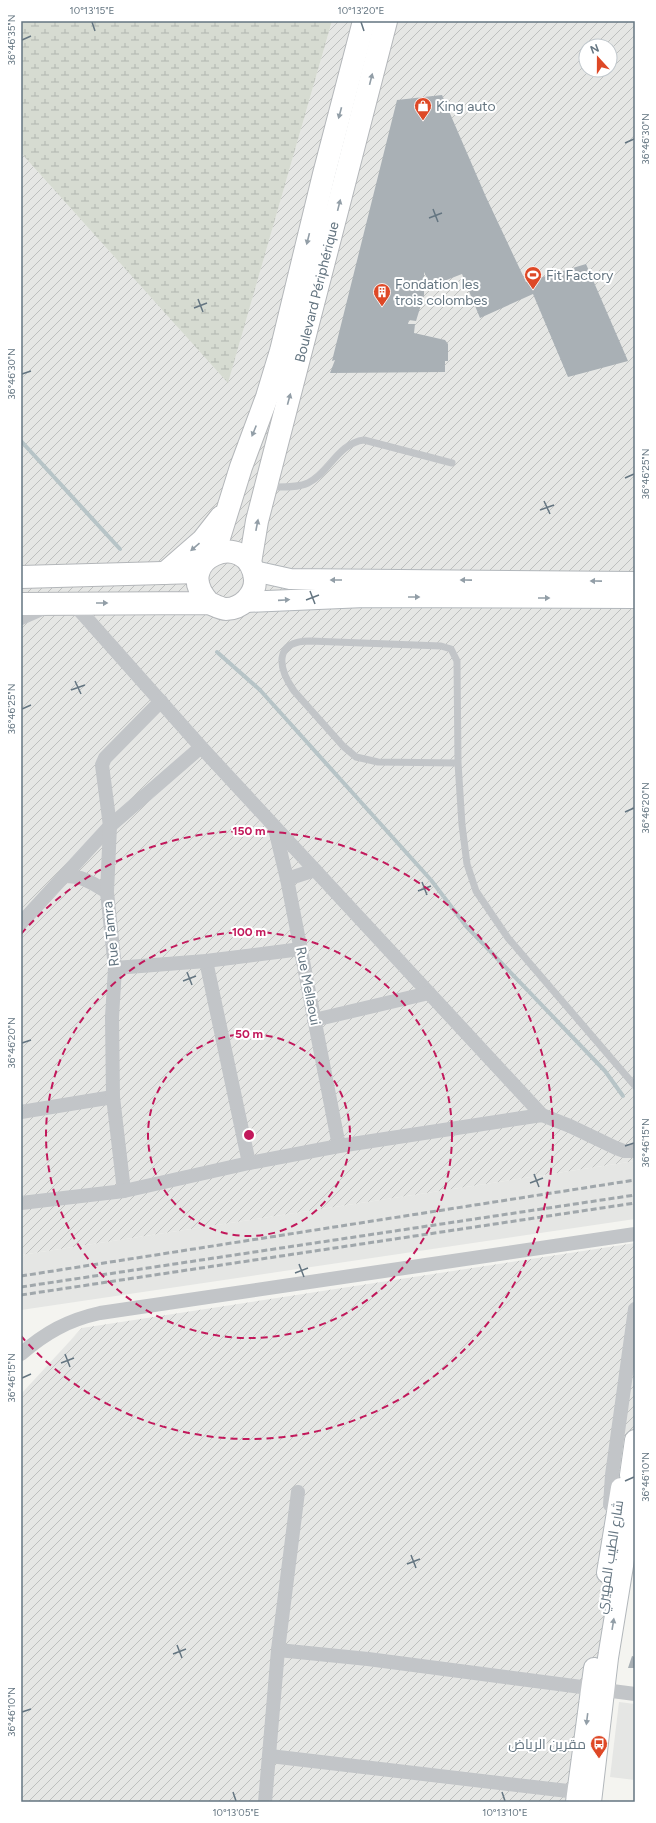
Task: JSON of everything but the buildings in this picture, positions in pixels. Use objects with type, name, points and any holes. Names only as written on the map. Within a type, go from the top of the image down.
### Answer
[{"type":"highway","name":"Boulevard Périphérique","points":[[214,554],[250,442],[267,397],[278,359],[364,21]]},
{"type":"highway","name":"Boulevard Périphérique","points":[[252,567],[257,521],[386,21]]},
{"type":"highway","points":[[165,573],[203,540],[229,506]]},
{"type":"highway","points":[[21,604],[209,603],[225,609],[236,607],[245,602],[252,593],[255,583],[252,567],[243,556],[234,552],[224,551],[214,554],[202,564],[198,572],[197,584],[201,594],[209,603]]},
{"type":"highway","points":[[21,577],[139,575],[198,572]]},
{"type":"street","points":[[21,567],[125,566],[136,569],[139,575]]},
{"type":"street","points":[[252,567],[290,579],[635,582]]},
{"type":"street","points":[[245,602],[365,597],[635,598]]},
{"type":"street","points":[[21,618],[64,604],[161,701],[429,994],[542,1115]]},
{"type":"street","name":"Rue Tamra","points":[[124,1191],[113,1097],[112,1017],[115,968],[107,892],[110,826],[102,765],[105,758],[161,701]]},
{"type":"street","points":[[21,923],[110,826],[202,747]]},
{"type":"street","name":"Rue Mellaoui","points":[[275,826],[288,879],[339,1146]]},
{"type":"street","points":[[288,879],[315,870]]},
{"type":"street","points":[[64,876],[78,876],[88,880],[107,892]]},
{"type":"street","points":[[115,968],[206,961],[301,949]]},
{"type":"street","points":[[206,961],[249,1163]]},
{"type":"street","points":[[314,1020],[429,994]]},
{"type":"street","points":[[21,1112],[113,1097]]},
{"type":"street","points":[[21,1203],[124,1191],[249,1163],[339,1146],[542,1115],[560,1121],[616,1148],[624,1151],[635,1151]]},
{"type":"street","points":[[21,1354],[56,1327],[84,1316],[635,1234]]},
{"type":"street","points":[[623,1557],[607,1544],[612,1475],[635,1309]]},
{"type":"street","name":"شارع الطيب المهيري","points":[[584,1797],[598,1688],[630,1523],[633,1485],[630,1475],[635,1440]]},
{"type":"street","points":[[265,1802],[278,1650],[298,1492]]},
{"type":"street","points":[[278,1650],[368,1659],[635,1694]]},
{"type":"street","points":[[270,1756],[584,1797]]},
{"type":"lane","points":[[266,487],[297,486],[309,482],[348,445],[360,440],[452,464]]},
{"type":"lane","points":[[458,763],[378,762],[363,759],[350,753],[294,691],[287,680],[282,664],[285,651],[290,645],[301,641],[441,646],[451,649],[455,656],[458,672],[458,763],[464,844],[467,864],[476,891],[508,938],[635,1086]]},
{"type":"shaded area","points":[[332,21],[635,21],[635,1161],[21,1255],[21,153],[228,382]]},
{"type":"shaded area","points":[[635,1161],[635,1219],[21,1310],[21,1255]]},
{"type":"shaded area","points":[[635,1243],[635,1498],[585,1802],[21,1802],[21,1394],[82,1328]]},
{"type":"shaded area","points":[[619,1702],[635,1704],[635,1780],[610,1777]]},
{"type":"green space","points":[[21,21],[332,21],[228,383],[21,153]]},
{"type":"waterway","points":[[21,441],[120,549]]},
{"type":"waterway","points":[[217,652],[260,690],[431,880],[466,926],[605,1071],[623,1096]]},
{"type":"railway","points":[[21,1276],[635,1180]]},
{"type":"railway","points":[[21,1287],[635,1195]]},
{"type":"railway","points":[[21,1295],[635,1203]]},
{"type":"place","name":"King auto","points":[[423,121]]},
{"type":"place","name":"Fit Factory","points":[[533,290]]},
{"type":"place","name":"Fondation les trois colombes","points":[[382,307]]},
{"type":"place","name":"مقرين الرياض","points":[[599,1759]]}]
